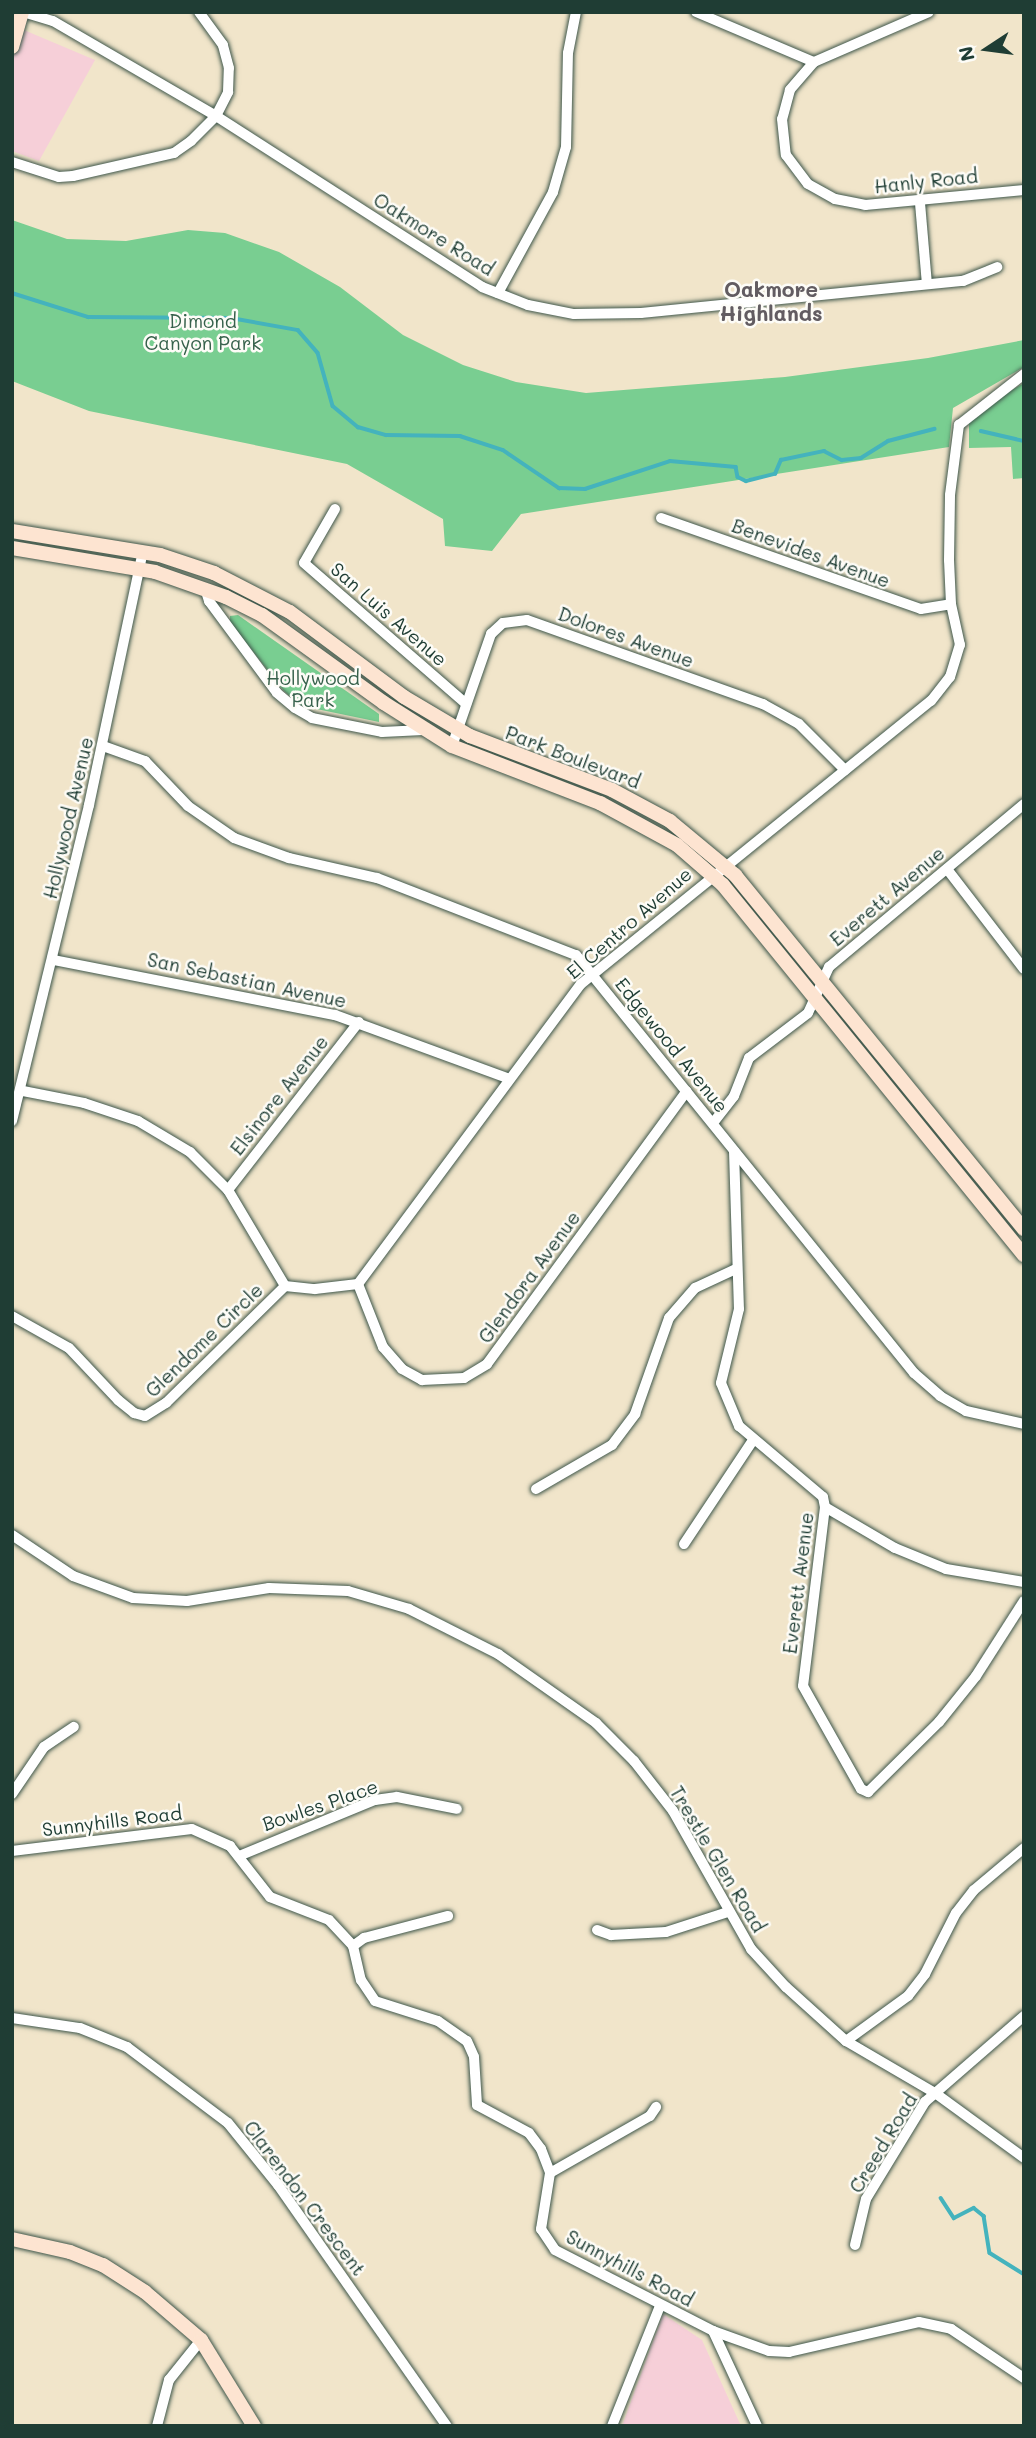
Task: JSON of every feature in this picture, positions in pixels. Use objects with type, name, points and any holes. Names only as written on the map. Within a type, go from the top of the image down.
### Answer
[{"type":"main road","points":[[12,47],[22,12]]},
{"type":"main road","name":"Park Boulevard","points":[[12,531],[142,552],[187,563],[262,595],[404,697],[458,729],[648,807],[725,864],[1024,1230]]},
{"type":"main road","name":"Park Boulevard","points":[[12,548],[141,569],[204,587],[262,615],[423,730],[453,746],[640,822],[713,874],[1024,1255]]},
{"type":"main road","points":[[12,2239],[70,2252],[103,2265],[145,2292],[201,2340],[254,2426]]},
{"type":"street","name":"Oakmore Road","points":[[22,12],[53,21],[216,116],[498,293],[574,314],[641,313],[927,284],[982,277],[998,267]]},
{"type":"street","points":[[12,162],[59,177],[133,164],[174,153],[216,116],[228,92],[229,68],[223,45],[199,12]]},
{"type":"street","points":[[498,293],[552,192],[566,148],[568,53],[576,12]]},
{"type":"street","points":[[696,12],[814,62],[929,12]]},
{"type":"street","name":"Hanly Road","points":[[814,62],[790,90],[782,119],[781,139],[795,170],[808,184],[835,199],[865,205],[920,202],[1024,190]]},
{"type":"street","points":[[920,202],[927,284]]},
{"type":"street","name":"El Centro Avenue","points":[[358,1284],[507,1078],[581,984],[725,864],[931,702],[950,677],[960,645],[951,604],[950,495],[959,425],[1024,373]]},
{"type":"street","name":"San Luis Avenue","points":[[335,509],[304,563],[466,704]]},
{"type":"street","name":"Benevides Avenue","points":[[661,518],[921,609],[951,604]]},
{"type":"street","name":"Hollywood Avenue","points":[[23,1091],[103,746],[141,569],[142,552]]},
{"type":"street","points":[[204,587],[209,601],[270,683],[295,708],[312,718],[383,732],[423,730]]},
{"type":"street","name":"Dolores Avenue","points":[[453,746],[491,635],[503,623],[527,620],[763,704],[799,724],[845,770]]},
{"type":"street","name":"Edgewood Avenue","points":[[103,746],[145,761],[188,806],[234,838],[289,858],[377,878],[552,943],[576,955],[914,1373],[940,1396],[967,1411],[1024,1424]]},
{"type":"street","name":"Everett Avenue","points":[[713,1123],[734,1096],[749,1058],[808,1013],[829,967],[1024,804]]},
{"type":"street","points":[[947,869],[1024,969]]},
{"type":"street","name":"San Sebastian Avenue","points":[[54,960],[277,1001],[359,1022],[507,1078]]},
{"type":"street","name":"Elsinore Avenue","points":[[228,1189],[359,1022]]},
{"type":"street","points":[[12,1121],[23,1091],[84,1103],[138,1121],[190,1152],[228,1189],[285,1286],[315,1289],[358,1284]]},
{"type":"street","name":"Glendora Avenue","points":[[358,1284],[383,1347],[402,1369],[432,1381],[464,1378],[487,1364],[687,1091]]},
{"type":"street","name":"Everett Avenue","points":[[734,1151],[739,1309],[721,1383],[739,1426],[822,1497],[825,1507],[803,1686],[861,1789],[869,1792],[961,1695],[1024,1601]]},
{"type":"street","points":[[536,1489],[612,1445],[635,1415],[669,1318],[695,1288],[736,1269]]},
{"type":"street","name":"Glendome Circle","points":[[12,1316],[69,1348],[118,1400],[134,1413],[145,1416],[166,1403],[285,1286]]},
{"type":"street","points":[[684,1544],[753,1440]]},
{"type":"street","points":[[825,1507],[895,1548],[946,1569],[1024,1582]]},
{"type":"street","name":"Trestle Glen Road","points":[[12,1535],[73,1576],[133,1598],[187,1601],[269,1588],[348,1591],[409,1608],[466,1635],[596,1723],[634,1761],[673,1811],[751,1949],[778,1978],[846,2041],[935,2093],[1024,2158]]},
{"type":"street","points":[[12,1794],[44,1748],[74,1727]]},
{"type":"street","name":"Bowles Place","points":[[239,1856],[376,1800],[397,1797],[457,1809]]},
{"type":"street","name":"Sunnyhills Road","points":[[12,1851],[174,1828],[213,1835],[239,1856],[270,1897],[329,1920],[353,1946],[361,1980],[375,2001],[438,2021],[462,2034],[474,2057],[477,2105],[529,2133],[550,2173],[541,2229],[555,2250],[660,2306],[713,2331],[769,2351],[789,2352],[919,2322],[951,2329],[1024,2378]]},
{"type":"street","points":[[846,2041],[908,1996],[925,1974],[956,1913],[974,1890],[1024,1848]]},
{"type":"street","points":[[597,1930],[611,1935],[666,1932],[728,1912]]},
{"type":"street","points":[[353,1946],[364,1938],[448,1916]]},
{"type":"street","name":"Creed Road","points":[[855,2245],[866,2199],[925,2102],[1024,2017]]},
{"type":"street","name":"Clarendon Crescent","points":[[12,2018],[80,2028],[127,2048],[228,2123],[278,2185],[447,2426]]},
{"type":"street","points":[[550,2173],[650,2116],[656,2107]]},
{"type":"street","points":[[612,2426],[660,2306]]},
{"type":"street","points":[[713,2331],[757,2426]]},
{"type":"street","points":[[157,2426],[169,2380],[201,2340]]},
{"type":"shaded area","points":[[12,25],[95,60],[39,161],[12,151]]},
{"type":"shaded area","points":[[663,2314],[702,2340],[741,2426],[622,2426]]},
{"type":"green space","name":"Dimond Canyon Park","points":[[12,220],[67,239],[126,241],[188,230],[225,233],[279,252],[340,287],[403,335],[463,365],[516,382],[586,393],[785,377],[928,358],[1024,340],[1024,367],[953,408],[949,447],[521,514],[492,551],[445,546],[443,519],[347,464],[89,411],[12,381]]},
{"type":"green space","points":[[1024,383],[1024,478],[1013,479],[1011,447],[969,448],[969,416]]},
{"type":"green space","name":"Hollywood Park","points":[[238,615],[379,714],[379,722],[302,706],[284,691],[230,622],[230,616]]},
{"type":"waterway","points":[[12,293],[88,317],[231,318],[298,330],[318,353],[333,406],[358,427],[386,435],[460,436],[503,450],[559,488],[585,489],[670,461],[736,467],[738,477],[746,481],[775,474],[781,460],[824,451],[842,460],[861,458],[888,441],[934,429]]},
{"type":"waterway","points":[[981,431],[1024,441]]},
{"type":"waterway","points":[[941,2198],[954,2218],[974,2208],[984,2216],[990,2253],[1024,2274]]},
{"type":"district","name":"Oakmore Highlands","points":[[771,301]]}]
